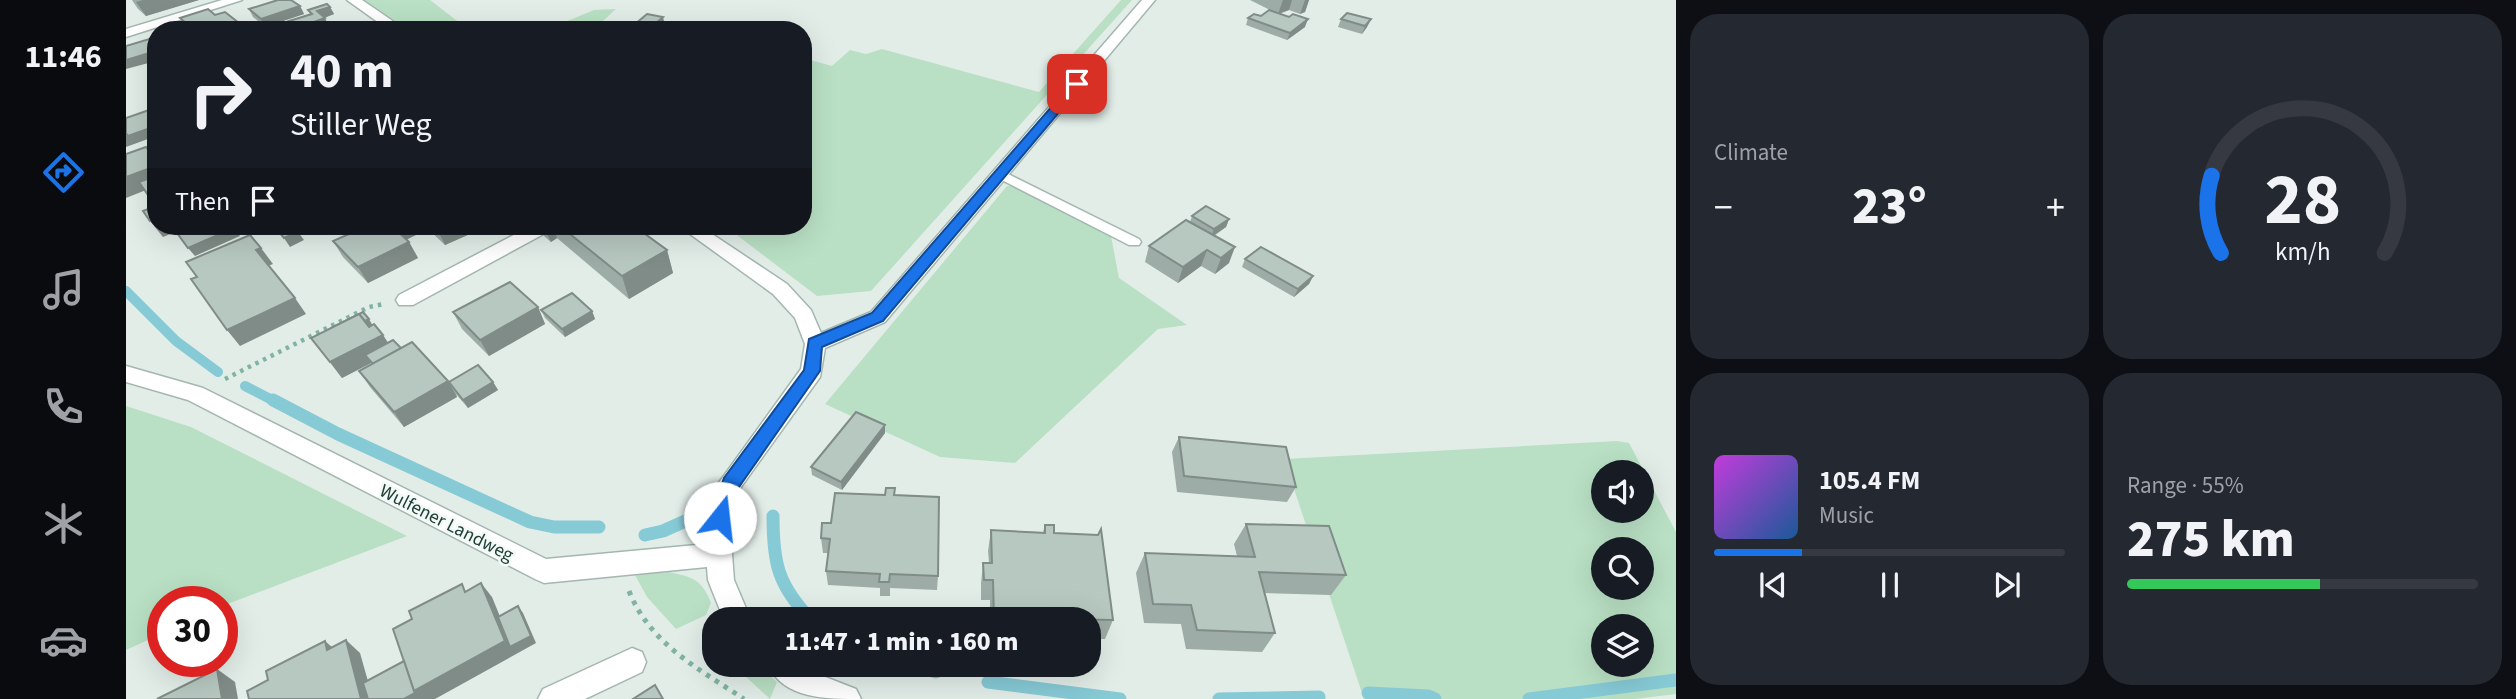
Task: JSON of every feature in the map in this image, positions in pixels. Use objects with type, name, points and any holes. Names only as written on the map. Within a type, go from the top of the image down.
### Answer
[{"type":"street","points":[[166,21],[236,0]]},
{"type":"street","points":[[353,0],[385,21]]},
{"type":"street","points":[[815,344],[878,317],[1149,0]]},
{"type":"street","points":[[126,33],[147,27]]},
{"type":"street","points":[[126,162],[147,154]]},
{"type":"street","points":[[406,300],[528,235]]},
{"type":"street","points":[[701,235],[780,289],[804,315],[815,344],[812,371],[730,484],[720,518],[719,554],[721,580],[732,607]]},
{"type":"street","name":"Wulfener Landweg","points":[[126,374],[195,394],[544,571],[719,554]]},
{"type":"street","points":[[553,699],[632,662]]},
{"type":"street","points":[[797,677],[806,684],[846,699]]},
{"type":"lane","points":[[1000,174],[1134,242]]},
{"type":"path","points":[[195,394],[369,307],[406,300]]},
{"type":"path","points":[[624,563],[630,595],[646,625],[668,645],[744,699]]},
{"type":"green space","points":[[364,0],[430,0],[457,21],[396,21]]},
{"type":"green space","points":[[1121,0],[1132,0],[871,291],[817,296],[737,235],[812,235],[812,60],[832,66],[850,50],[866,54],[882,49],[1039,92]]},
{"type":"green space","points":[[616,9],[603,21],[568,21],[594,10]]},
{"type":"green space","points":[[1007,186],[1019,186],[1111,236],[1119,278],[1187,325],[1158,329],[1015,463],[940,457],[825,404]]},
{"type":"green space","points":[[126,406],[191,427],[407,536],[238,600],[238,586],[147,586],[147,640],[126,650]]},
{"type":"green space","points":[[1617,441],[1629,443],[1638,460],[1591,460],[1591,523],[1654,523],[1654,490],[1676,532],[1676,694],[1635,699],[1364,699],[1284,459]]},
{"type":"green space","points":[[669,572],[695,580],[704,589],[711,603],[709,607],[702,607],[702,617],[676,629],[647,597],[635,575]]},
{"type":"green space","points":[[746,677],[771,677],[777,682],[770,699]]},
{"type":"building","points":[[278,0],[291,0],[300,6],[261,19],[249,9]]},
{"type":"building","points":[[327,4],[330,7],[317,11],[325,18],[317,21],[289,21],[312,14],[308,10]]},
{"type":"building","points":[[208,9],[215,15],[225,12],[236,21],[184,21],[180,18]]},
{"type":"building","points":[[1269,10],[1289,17],[1293,14],[1308,19],[1290,33],[1248,18],[1254,14],[1261,16]]},
{"type":"building","points":[[1347,13],[1371,19],[1365,26],[1341,19]]},
{"type":"building","points":[[647,14],[663,17],[658,21],[639,21]]},
{"type":"building","points":[[147,40],[147,54],[126,60],[126,46]]},
{"type":"building","points":[[147,111],[147,129],[128,136],[126,118]]},
{"type":"building","points":[[146,147],[147,169],[126,177],[126,154]]},
{"type":"building","points":[[147,179],[147,194],[139,182]]},
{"type":"building","points":[[1206,206],[1229,219],[1214,229],[1192,216]]},
{"type":"building","points":[[1186,220],[1235,247],[1221,258],[1207,250],[1183,267],[1149,246]]},
{"type":"building","points":[[178,235],[218,235],[188,248]]},
{"type":"building","points":[[250,235],[261,248],[256,250],[295,298],[227,330],[191,279],[197,277],[186,262]]},
{"type":"building","points":[[347,235],[402,235],[409,242],[358,267],[333,241]]},
{"type":"building","points":[[571,235],[646,235],[667,250],[622,276]]},
{"type":"building","points":[[1261,247],[1313,276],[1298,289],[1245,259]]},
{"type":"building","points":[[510,282],[538,307],[480,340],[453,312]]},
{"type":"building","points":[[572,293],[592,311],[562,329],[541,310]]},
{"type":"building","points":[[363,312],[369,319],[365,321],[359,314]]},
{"type":"building","points":[[359,314],[369,327],[374,324],[383,335],[330,362],[311,338]]},
{"type":"building","points":[[393,340],[401,348],[373,364],[365,355]]},
{"type":"building","points":[[412,342],[448,381],[394,412],[359,371]]},
{"type":"building","points":[[478,365],[493,382],[463,400],[449,382]]},
{"type":"building","points":[[856,412],[885,425],[841,482],[811,467]]},
{"type":"building","points":[[1179,437],[1286,447],[1296,487],[1184,476]]},
{"type":"building","points":[[886,488],[895,488],[894,495],[939,497],[938,576],[890,574],[889,582],[879,582],[880,574],[826,571],[830,539],[821,538],[822,523],[831,523],[835,493],[885,495]]},
{"type":"building","points":[[1246,524],[1329,526],[1346,575],[1259,572],[1275,633],[1197,630],[1191,605],[1153,604],[1145,553],[1255,557]]},
{"type":"building","points":[[1045,525],[1054,525],[1054,533],[1098,535],[1101,529],[1113,620],[1101,620],[1101,607],[994,607],[993,580],[984,580],[983,563],[992,563],[991,530],[1045,533]]},
{"type":"building","points":[[481,583],[505,641],[414,691],[393,629],[412,619],[409,611],[462,584],[465,592]]},
{"type":"building","points":[[518,606],[531,636],[510,647],[498,617]]},
{"type":"building","points":[[346,640],[361,699],[249,699],[247,691],[268,680],[266,671],[325,641],[327,650]]},
{"type":"building","points":[[404,661],[415,693],[404,699],[368,699],[363,683]]},
{"type":"building","points":[[201,677],[218,677],[222,699],[157,699]]},
{"type":"building","points":[[655,685],[663,699],[633,699]]},
{"type":"waterway","points":[[126,291],[176,341],[218,372]]},
{"type":"waterway","points":[[245,386],[276,402]]},
{"type":"waterway","points":[[273,400],[338,434],[530,522],[554,527],[599,527]]},
{"type":"waterway","points":[[773,516],[776,561],[784,584],[800,607]]},
{"type":"waterway","points":[[645,535],[663,531],[692,518]]},
{"type":"waterway","points":[[1529,699],[1676,680]]},
{"type":"waterway","points":[[988,682],[1120,699]]},
{"type":"waterway","points":[[1368,693],[1428,696],[1435,699]]},
{"type":"waterway","points":[[1219,699],[1319,697]]},
{"type":"route","points":[[720,518],[730,484],[812,371],[815,344],[878,317],[1077,84]]}]
